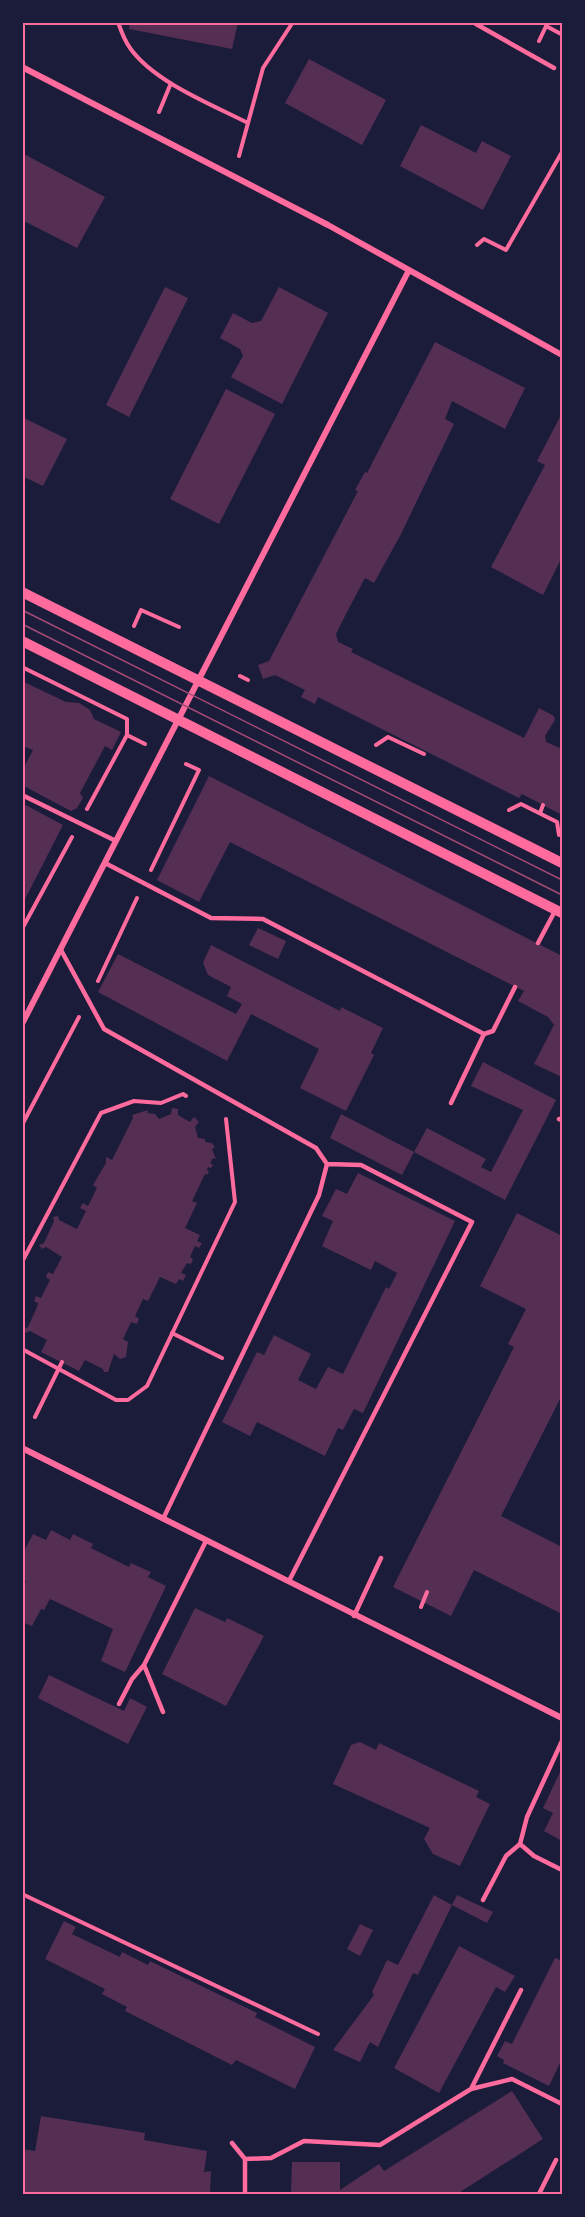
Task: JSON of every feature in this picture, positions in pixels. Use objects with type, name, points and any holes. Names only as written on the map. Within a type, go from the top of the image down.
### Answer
[{"type":"street","points":[[22,67],[328,225],[562,355]]},
{"type":"street","points":[[22,1024],[409,270]]},
{"type":"street","points":[[22,592],[562,863]]},
{"type":"street","points":[[22,641],[559,912]]},
{"type":"street","points":[[22,1448],[562,1718]]},
{"type":"lane","points":[[475,23],[554,68]]},
{"type":"lane","points":[[22,795],[116,841]]},
{"type":"lane","points":[[105,863],[211,918],[263,919],[484,1034]]},
{"type":"lane","points":[[538,943],[559,912]]},
{"type":"lane","points":[[61,950],[104,1029],[316,1148],[327,1164],[319,1195],[162,1520]]},
{"type":"lane","points":[[451,1103],[484,1034],[493,1030],[515,987]]},
{"type":"lane","points":[[289,1581],[472,1222],[361,1165],[327,1164]]},
{"type":"lane","points":[[119,1704],[132,1679],[144,1665],[206,1541]]},
{"type":"lane","points":[[354,1616],[381,1558]]},
{"type":"lane","points":[[144,1665],[163,1712]]},
{"type":"lane","points":[[483,1900],[506,1856],[520,1844],[527,1817],[562,1741]]},
{"type":"lane","points":[[520,1844],[534,1856],[562,1870]]},
{"type":"lane","points":[[471,2089],[521,1990]]},
{"type":"lane","points":[[245,2159],[271,2158],[304,2141],[380,2145],[471,2089],[512,2079],[562,2104]]},
{"type":"lane","points":[[232,2143],[245,2159],[245,2194]]},
{"type":"lane","points":[[539,2194],[556,2160]]},
{"type":"path","points":[[118,22],[130,48],[171,83],[248,123]]},
{"type":"path","points":[[239,156],[263,68],[293,22]]},
{"type":"path","points":[[537,45],[547,24],[561,34]]},
{"type":"path","points":[[159,112],[171,83]]},
{"type":"path","points":[[477,246],[484,239],[506,250],[562,152]]},
{"type":"path","points":[[132,632],[141,610],[179,627]]},
{"type":"path","points":[[22,666],[127,719],[128,735]]},
{"type":"path","points":[[376,745],[388,737],[423,754]]},
{"type":"path","points":[[22,1125],[88,1000],[199,770],[186,764]]},
{"type":"path","points":[[509,810],[521,804],[540,813],[557,822],[559,835]]},
{"type":"path","points":[[540,813],[543,805]]},
{"type":"path","points":[[22,1262],[101,1113],[134,1101],[161,1103],[183,1094],[192,1099]]},
{"type":"path","points":[[22,1349],[116,1400],[128,1400],[147,1386],[235,1202],[228,1120],[219,1115]]},
{"type":"path","points":[[172,1334],[237,1365]]},
{"type":"path","points":[[35,1417],[62,1362]]},
{"type":"path","points":[[421,1607],[428,1592]]},
{"type":"path","points":[[22,1894],[318,2034]]},
{"type":"building","points":[[130,22],[238,22],[232,49],[129,29]]},
{"type":"building","points":[[309,59],[386,100],[362,145],[285,103]]},
{"type":"building","points":[[421,125],[476,153],[482,141],[511,156],[483,210],[400,166]]},
{"type":"building","points":[[22,153],[105,197],[77,248],[22,220]]},
{"type":"building","points":[[165,287],[188,298],[129,417],[106,405]]},
{"type":"building","points":[[279,287],[328,313],[282,404],[231,377],[243,356],[240,349],[220,338],[233,313],[252,323],[261,321]]},
{"type":"building","points":[[435,342],[525,388],[505,429],[452,401],[445,419],[454,424],[400,536],[374,583],[365,578],[336,634],[338,642],[353,649],[351,652],[524,738],[539,708],[554,716],[555,720],[545,736],[546,742],[562,749],[562,815],[522,794],[519,798],[318,697],[315,704],[301,697],[305,690],[275,675],[263,679],[258,665],[269,661],[358,491],[355,490],[365,472],[367,473]]},
{"type":"building","points":[[226,389],[275,414],[219,524],[170,499]]},
{"type":"building","points":[[562,413],[562,557],[543,595],[491,567],[545,465],[537,461]]},
{"type":"building","points":[[22,417],[67,439],[43,486],[22,476]]},
{"type":"building","points":[[22,681],[66,702],[79,703],[90,710],[94,719],[121,732],[112,750],[105,746],[80,793],[83,798],[77,808],[71,811],[22,785],[22,771],[33,750],[22,746]]},
{"type":"building","points":[[209,776],[562,956],[562,1077],[534,1064],[554,1025],[548,1017],[518,1001],[524,991],[230,842],[199,902],[157,880]]},
{"type":"building","points":[[22,803],[63,825],[22,905]]},
{"type":"building","points":[[258,928],[286,941],[278,959],[249,945]]},
{"type":"building","points":[[211,945],[340,1011],[341,1007],[383,1028],[371,1053],[374,1055],[346,1111],[300,1088],[319,1049],[251,1014],[227,1061],[98,992],[118,954],[236,1014],[242,1004],[227,996],[231,987],[208,975],[203,963]]},
{"type":"building","points":[[483,1062],[556,1100],[505,1200],[414,1152],[427,1128],[486,1159],[481,1167],[491,1172],[523,1110],[471,1086]]},
{"type":"building","points":[[172,1108],[178,1109],[178,1115],[190,1122],[194,1117],[199,1122],[195,1127],[198,1138],[205,1139],[205,1142],[212,1143],[215,1147],[212,1149],[216,1159],[213,1158],[210,1163],[213,1165],[211,1168],[208,1167],[209,1172],[205,1174],[192,1201],[197,1203],[185,1228],[200,1235],[197,1241],[202,1243],[199,1248],[195,1246],[190,1257],[193,1259],[191,1264],[187,1263],[181,1273],[186,1275],[183,1281],[179,1279],[176,1284],[160,1277],[148,1301],[143,1299],[135,1316],[139,1319],[137,1324],[131,1322],[123,1339],[128,1342],[126,1357],[120,1359],[114,1354],[108,1372],[104,1372],[103,1369],[85,1360],[79,1371],[41,1352],[47,1340],[30,1331],[25,1333],[24,1329],[28,1327],[37,1307],[38,1303],[34,1301],[36,1296],[41,1298],[50,1280],[46,1277],[48,1272],[53,1274],[62,1257],[46,1247],[42,1249],[39,1245],[44,1243],[54,1221],[53,1217],[58,1216],[59,1220],[77,1229],[86,1211],[80,1208],[83,1203],[88,1206],[97,1188],[93,1185],[106,1163],[106,1157],[112,1160],[133,1118],[132,1115],[148,1110],[147,1113],[155,1114],[159,1119],[171,1114]]},
{"type":"building","points":[[341,1114],[414,1152],[402,1175],[330,1138]]},
{"type":"building","points":[[358,1173],[455,1221],[363,1413],[354,1409],[343,1430],[338,1428],[325,1456],[257,1422],[250,1436],[222,1422],[257,1352],[264,1355],[274,1335],[311,1354],[298,1380],[316,1389],[328,1367],[343,1374],[386,1287],[389,1289],[397,1273],[375,1261],[371,1270],[322,1246],[333,1221],[322,1216],[336,1189],[347,1194]]},
{"type":"building","points":[[517,1213],[562,1236],[562,1395],[501,1516],[562,1547],[562,1614],[474,1570],[451,1616],[393,1587],[514,1347],[508,1344],[526,1309],[480,1286]]},
{"type":"building","points":[[51,1530],[70,1540],[73,1534],[93,1544],[91,1548],[129,1567],[131,1563],[151,1572],[148,1577],[166,1586],[125,1672],[101,1661],[113,1629],[50,1599],[44,1610],[41,1609],[32,1626],[22,1622],[22,1589],[26,1581],[22,1579],[22,1555],[33,1534],[46,1540]]},
{"type":"building","points":[[195,1608],[225,1622],[227,1618],[264,1636],[226,1706],[162,1674]]},
{"type":"building","points":[[49,1675],[124,1711],[130,1698],[147,1707],[128,1744],[38,1698]]},
{"type":"building","points":[[360,1742],[376,1750],[379,1743],[479,1791],[476,1797],[490,1804],[460,1866],[433,1854],[424,1839],[430,1828],[333,1784],[351,1745]]},
{"type":"building","points":[[562,1768],[562,1841],[544,1831],[553,1813],[543,1808]]},
{"type":"building","points":[[434,1895],[452,1905],[418,1975],[413,1973],[378,2047],[370,2042],[360,2062],[333,2050],[374,1995],[372,1992],[387,1960],[398,1965]]},
{"type":"building","points":[[457,1895],[493,1912],[487,1923],[452,1905]]},
{"type":"building","points":[[64,1921],[76,1927],[72,1934],[120,1957],[122,1952],[148,1965],[150,1961],[257,2013],[255,2017],[315,2047],[295,2089],[236,2060],[232,2065],[125,2011],[127,2007],[102,1994],[105,1989],[45,1959]]},
{"type":"building","points":[[360,1924],[373,1930],[360,1956],[347,1949]]},
{"type":"building","points":[[459,1946],[515,1976],[505,1992],[496,1987],[439,2093],[394,2068]]},
{"type":"building","points":[[562,1956],[562,2059],[549,2086],[503,2063],[504,2060],[497,2056],[505,2041],[512,2044],[555,1958],[560,1960]]},
{"type":"building","points":[[512,2091],[543,2139],[457,2194],[291,2194],[292,2162],[340,2162],[340,2190],[379,2164],[384,2171]]},
{"type":"building","points":[[41,2116],[145,2133],[144,2140],[207,2151],[204,2172],[211,2171],[210,2194],[22,2194],[22,2149],[35,2151]]},
{"type":"tram line","points":[[22,610],[562,880]]},
{"type":"tram line","points":[[22,624],[562,895]]}]
